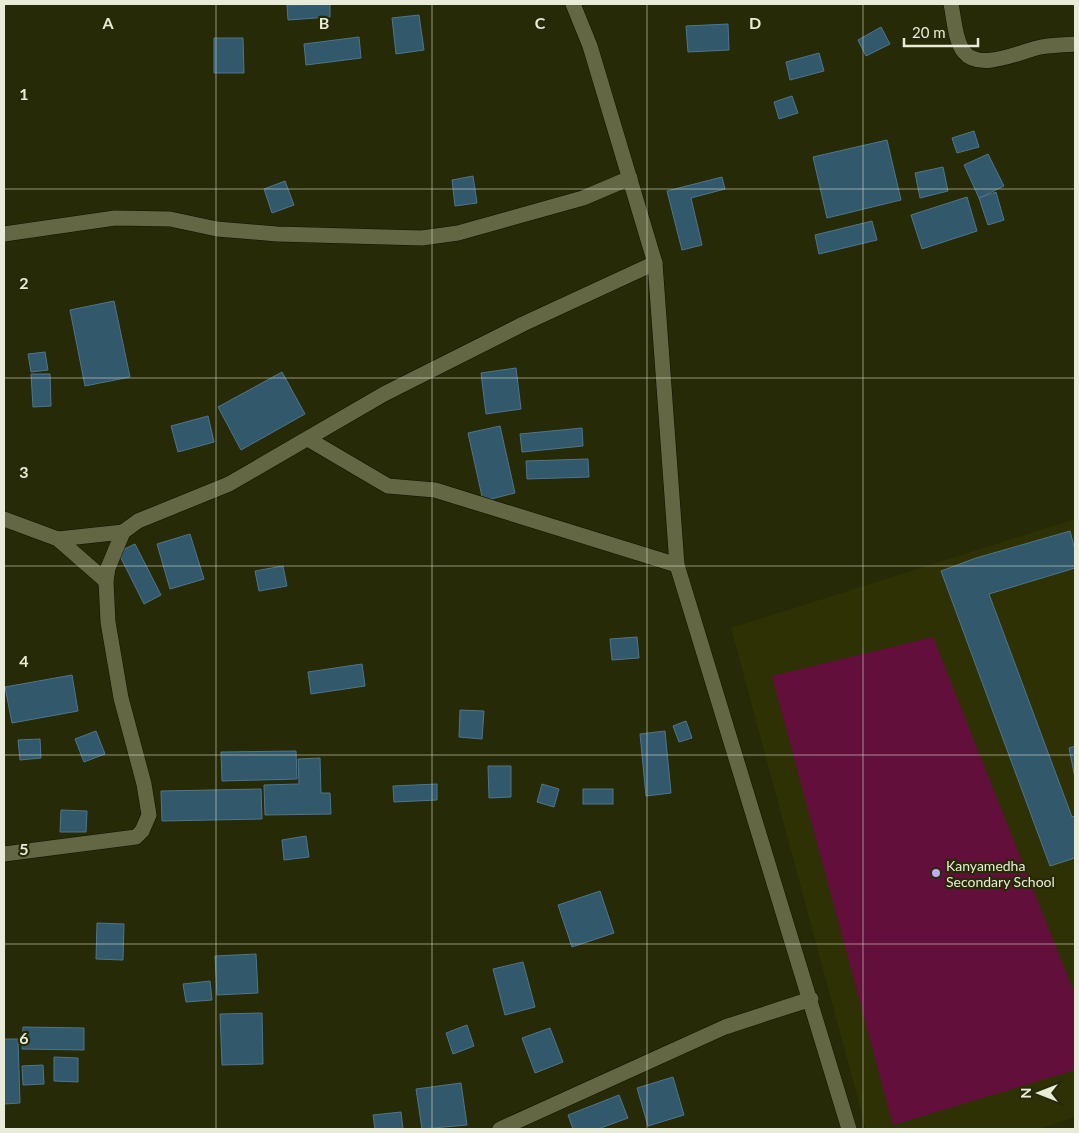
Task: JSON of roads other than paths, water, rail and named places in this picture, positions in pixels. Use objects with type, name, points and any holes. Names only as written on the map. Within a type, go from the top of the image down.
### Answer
[{"type":"street","points":[[573,4],[590,46],[655,263],[677,565],[850,1129]]},
{"type":"street","points":[[951,4],[960,46],[965,54],[976,58],[991,60],[1040,47],[1075,44]]},
{"type":"street","points":[[4,234],[115,218],[170,219],[217,229],[277,234],[422,238],[458,233],[583,198],[630,178]]},
{"type":"street","points":[[58,539],[123,532],[138,522],[228,484],[384,394],[523,324],[655,263]]},
{"type":"street","points":[[308,439],[388,486],[435,490],[677,565]]},
{"type":"street","points":[[4,519],[58,539],[106,581]]},
{"type":"street","points":[[4,854],[136,837],[149,815],[144,784],[121,698],[108,622],[106,581],[108,568],[123,532]]},
{"type":"street","points":[[500,1129],[725,1027],[810,999]]},
{"type":"place","name":"Kanyamedha Secondary School","points":[[936,873]]}]
